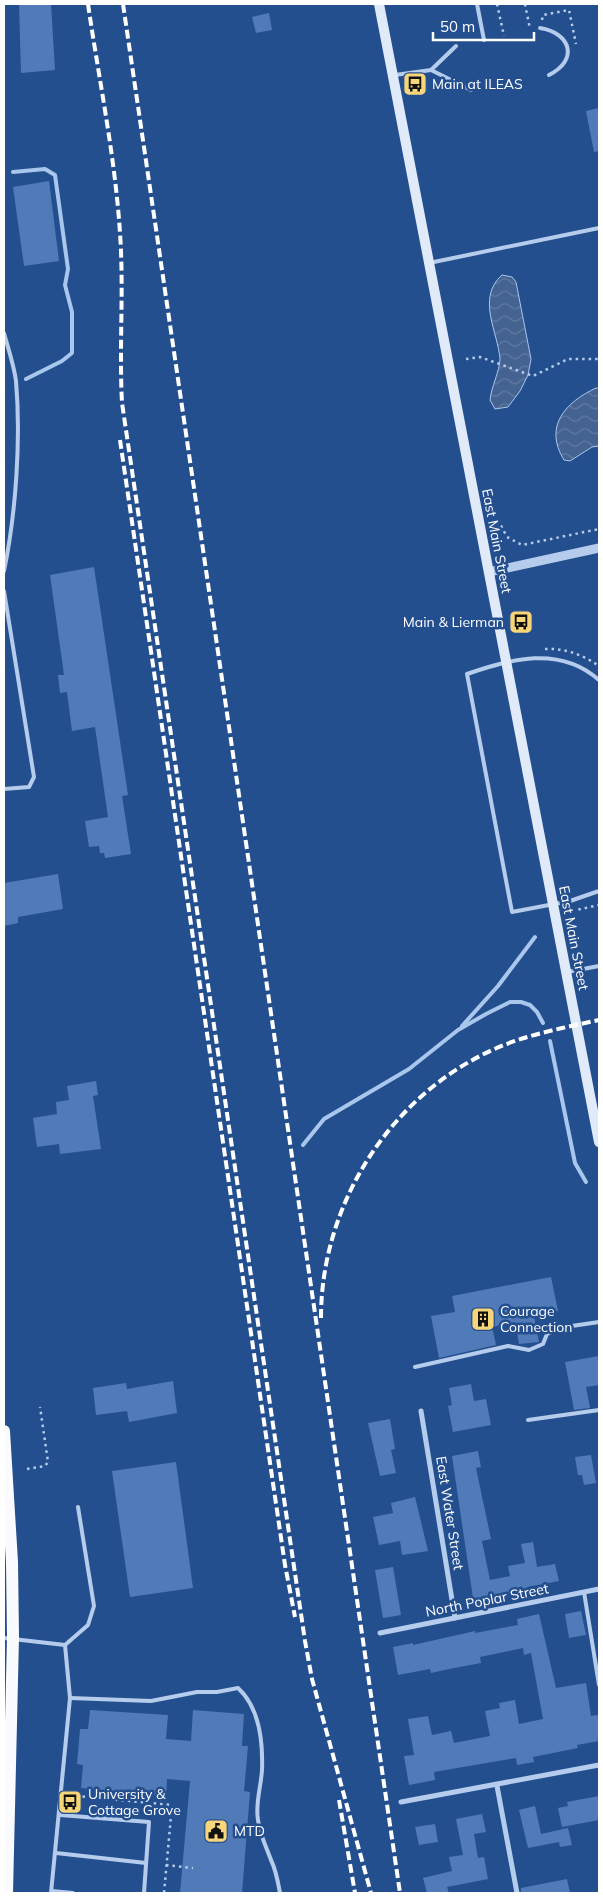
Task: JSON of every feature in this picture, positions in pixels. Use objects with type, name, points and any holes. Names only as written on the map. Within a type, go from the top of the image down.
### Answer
[{"type":"main road","name":"East Main Street","points":[[379,4],[599,1142]]},
{"type":"main road","points":[[4,1431],[12,1562],[8,1637],[7,1893]]},
{"type":"street","points":[[489,572],[599,548]]},
{"type":"street","name":"East Water Street","points":[[421,1411],[455,1618]]},
{"type":"street","name":"North Poplar Street","points":[[380,1633],[599,1589]]},
{"type":"street","points":[[401,1802],[497,1786],[599,1765]]},
{"type":"street","points":[[497,1786],[517,1893]]},
{"type":"lane","points":[[477,4],[484,40]]},
{"type":"lane","points":[[540,28],[552,30],[561,36],[566,43],[568,52],[565,63],[549,75]]},
{"type":"lane","points":[[431,70],[456,46]]},
{"type":"lane","points":[[393,75],[431,70],[470,90]]},
{"type":"lane","points":[[429,263],[599,228]]},
{"type":"lane","points":[[4,332],[16,379],[18,438],[9,545],[4,571]]},
{"type":"lane","points":[[4,591],[34,777],[29,787],[4,789]]},
{"type":"lane","points":[[599,680],[583,670],[559,661],[525,658],[506,661],[467,674],[512,912],[554,904],[599,891]]},
{"type":"lane","points":[[567,972],[599,966]]},
{"type":"lane","points":[[415,1366],[508,1346],[529,1350],[543,1344],[548,1334],[555,1330],[599,1322]]},
{"type":"lane","points":[[528,1420],[599,1410]]},
{"type":"lane","points":[[8,1637],[65,1645],[88,1626],[94,1606],[78,1507]]},
{"type":"lane","points":[[584,1592],[599,1685]]},
{"type":"lane","points":[[65,1645],[70,1698],[52,1892],[73,1893]]},
{"type":"lane","points":[[70,1698],[151,1701],[197,1692],[217,1692],[238,1688],[249,1698],[256,1716],[260,1740],[262,1770],[257,1818],[262,1840],[272,1860],[280,1893]]},
{"type":"lane","points":[[60,1815],[149,1822],[144,1893]]},
{"type":"lane","points":[[56,1853],[146,1863]]},
{"type":"path","points":[[497,4],[504,36]]},
{"type":"path","points":[[525,4],[531,30]]},
{"type":"path","points":[[573,354],[574,359]]},
{"type":"path","points":[[466,359],[480,357],[533,376],[568,359],[599,359]]},
{"type":"path","points":[[495,514],[506,539],[522,545],[599,529]]},
{"type":"path","points":[[572,911],[599,904]]},
{"type":"path","points":[[26,1469],[45,1466],[48,1462],[40,1407]]},
{"type":"path","points":[[166,1865],[193,1868]]},
{"type":"water","points":[[502,275],[512,277],[516,282],[531,359],[528,375],[520,391],[508,407],[495,409],[490,400],[500,359],[489,305],[490,294],[494,284]]},
{"type":"water","points":[[599,388],[599,446],[592,447],[570,461],[564,460],[558,448],[556,436],[557,426],[561,417],[575,400]]},
{"type":"building","points":[[19,4],[51,4],[55,70],[21,73]]},
{"type":"building","points":[[269,13],[272,30],[256,33],[252,17]]},
{"type":"building","points":[[599,108],[599,151],[594,152],[586,111]]},
{"type":"building","points":[[49,181],[59,261],[24,266],[13,187]]},
{"type":"building","points":[[94,567],[128,795],[122,796],[131,854],[105,858],[104,853],[100,853],[99,846],[89,847],[85,821],[108,817],[95,727],[72,731],[67,692],[60,693],[58,675],[64,675],[50,575]]},
{"type":"building","points":[[58,874],[63,909],[18,917],[18,923],[4,926],[4,883]]},
{"type":"building","points":[[96,1081],[98,1095],[93,1096],[101,1149],[60,1154],[59,1144],[37,1147],[33,1118],[57,1114],[56,1102],[69,1100],[67,1086]]},
{"type":"building","name":"Courage Connection","points":[[551,1277],[558,1311],[534,1316],[539,1342],[519,1344],[515,1322],[492,1327],[496,1345],[439,1358],[431,1316],[455,1312],[452,1296]]},
{"type":"building","points":[[599,1356],[599,1385],[586,1387],[590,1408],[574,1410],[565,1362]]},
{"type":"building","points":[[173,1381],[177,1413],[129,1422],[127,1411],[96,1415],[93,1388],[126,1383],[127,1389]]},
{"type":"building","points":[[471,1384],[474,1401],[486,1399],[491,1425],[453,1432],[448,1406],[452,1405],[449,1388]]},
{"type":"building","points":[[390,1419],[395,1449],[391,1450],[396,1473],[380,1476],[368,1423]]},
{"type":"building","points":[[478,1451],[481,1467],[476,1468],[491,1539],[482,1541],[490,1580],[510,1576],[508,1566],[525,1563],[521,1544],[533,1542],[537,1567],[555,1564],[559,1581],[527,1587],[528,1591],[498,1597],[499,1600],[474,1605],[452,1456]]},
{"type":"building","points":[[591,1455],[596,1483],[584,1485],[582,1475],[578,1475],[575,1457]]},
{"type":"building","points":[[176,1462],[193,1588],[130,1597],[112,1471]]},
{"type":"building","points":[[415,1497],[428,1551],[402,1555],[400,1541],[379,1545],[373,1517],[393,1513],[391,1503]]},
{"type":"building","points":[[393,1567],[401,1615],[383,1618],[375,1570]]},
{"type":"building","points":[[581,1611],[586,1635],[569,1638],[565,1614]]},
{"type":"building","points":[[539,1614],[556,1688],[586,1683],[591,1716],[598,1715],[599,1741],[577,1745],[578,1748],[533,1757],[534,1762],[517,1765],[516,1758],[434,1772],[435,1780],[409,1785],[404,1756],[414,1755],[408,1719],[428,1716],[432,1735],[451,1731],[454,1743],[490,1736],[485,1711],[500,1708],[499,1703],[515,1700],[519,1724],[543,1719],[531,1653],[524,1655],[523,1648],[480,1657],[481,1663],[431,1673],[430,1669],[398,1675],[393,1647],[413,1643],[413,1645],[475,1631],[475,1633],[518,1625],[517,1619]]},
{"type":"building","name":"MTD","points":[[90,1710],[168,1715],[166,1739],[191,1741],[193,1710],[244,1714],[242,1746],[248,1746],[244,1791],[250,1792],[242,1893],[180,1893],[190,1781],[167,1779],[166,1796],[131,1793],[130,1800],[110,1798],[111,1791],[81,1788],[83,1765],[77,1764],[80,1729],[88,1729]]},
{"type":"building","points":[[599,1796],[599,1820],[562,1827],[558,1808],[568,1806],[567,1802]]},
{"type":"building","points":[[535,1806],[541,1834],[568,1828],[572,1845],[560,1847],[559,1842],[528,1848],[519,1810]]},
{"type":"building","points":[[482,1814],[486,1832],[474,1834],[478,1858],[484,1857],[488,1879],[447,1887],[449,1893],[427,1893],[423,1878],[452,1871],[449,1857],[463,1855],[456,1819]]},
{"type":"building","points":[[435,1824],[438,1842],[419,1845],[415,1827]]},
{"type":"building","points":[[567,1879],[570,1893],[521,1893],[521,1888]]},
{"type":"waterway","points":[[13,172],[45,169],[55,175],[68,269],[65,285],[72,312],[72,353],[62,361],[26,379]]},
{"type":"waterway","points":[[462,1026],[498,986],[535,937]]},
{"type":"waterway","points":[[303,1145],[324,1119],[409,1069],[458,1030],[486,1014],[510,1002],[521,1002],[530,1005],[537,1012],[543,1023]]},
{"type":"waterway","points":[[550,1041],[575,1163],[586,1182]]},
{"type":"railway","points":[[88,4],[111,147],[118,204],[122,275],[122,403],[305,1641],[312,1679],[371,1893]]},
{"type":"railway","points":[[123,4],[400,1893]]},
{"type":"railway","points":[[120,440],[285,1565],[295,1617]]},
{"type":"railway","points":[[321,1318],[324,1274],[334,1232],[350,1192],[371,1154],[398,1120],[429,1090],[465,1065],[504,1045],[527,1037],[599,1020]]},
{"type":"railway","points":[[339,1800],[355,1893]]},
{"type":"place","name":"Main at ILEAS","points":[[415,84]]},
{"type":"place","name":"Main & Lierman","points":[[521,622]]},
{"type":"place","name":"Courage Connection","points":[[483,1319]]},
{"type":"place","name":"University & Cottage Grove","points":[[70,1802]]},
{"type":"place","name":"MTD","points":[[216,1831]]}]
